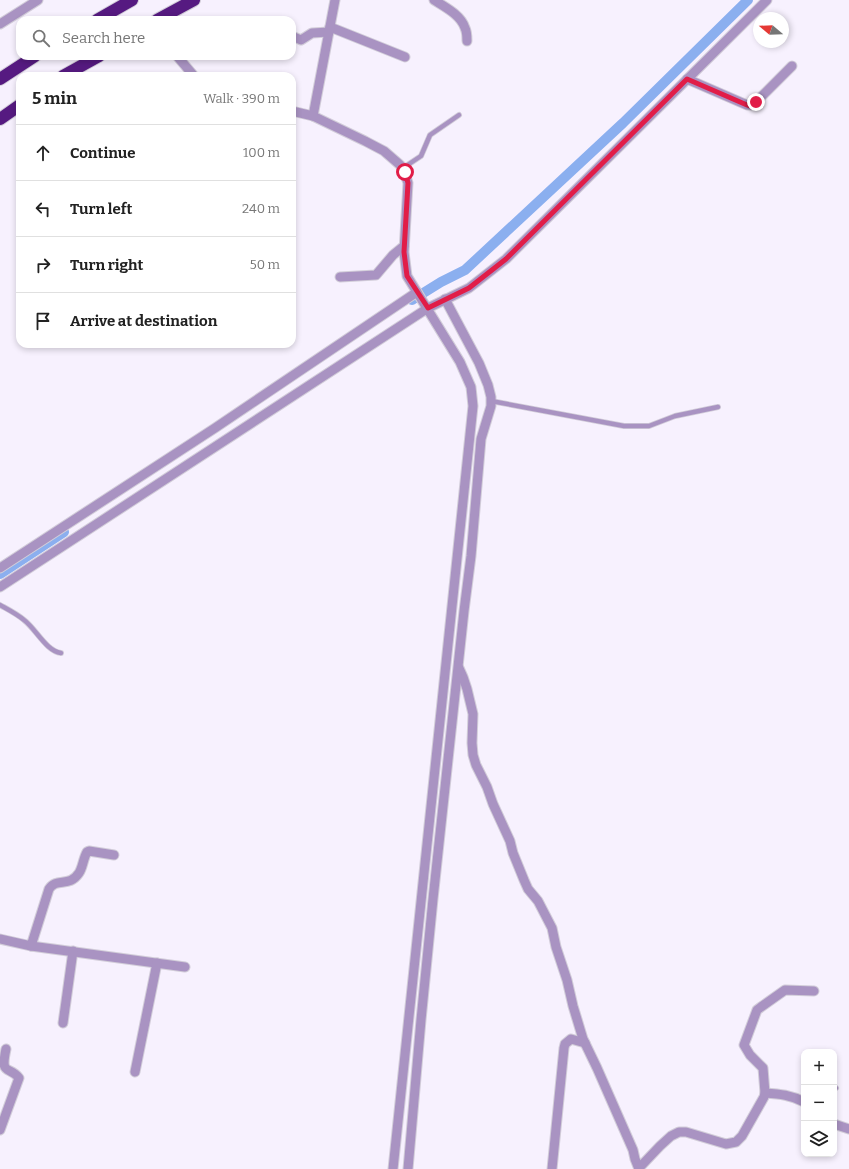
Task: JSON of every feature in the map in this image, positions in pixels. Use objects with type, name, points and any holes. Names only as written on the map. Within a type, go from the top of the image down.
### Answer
[{"type":"highway","points":[[104,16],[132,0]]},
{"type":"highway","points":[[164,16],[194,0]]},
{"type":"highway","points":[[0,79],[29,60]]},
{"type":"highway","points":[[71,72],[92,60]]},
{"type":"highway","points":[[0,119],[16,108]]},
{"type":"street","points":[[0,24],[38,0]]},
{"type":"street","points":[[313,116],[335,0]]},
{"type":"street","points":[[434,0],[452,12],[459,19],[465,28],[467,41]]},
{"type":"street","points":[[0,587],[427,307],[469,288],[506,259],[767,0]]},
{"type":"street","points":[[296,38],[301,40],[312,34],[329,29],[405,57]]},
{"type":"street","points":[[180,60],[191,72]]},
{"type":"street","points":[[687,79],[750,106],[756,102],[792,66]]},
{"type":"street","points":[[296,111],[313,116],[365,141],[384,152],[403,168],[408,183],[404,246],[407,276],[460,362],[471,387],[473,406],[393,1169]]},
{"type":"street","points":[[340,277],[376,275],[393,255],[404,246]]},
{"type":"street","points":[[0,568],[419,295]]},
{"type":"street","points":[[408,1169],[421,1020],[464,611],[472,556],[481,439],[491,406],[488,385],[479,363],[446,299]]},
{"type":"street","points":[[459,668],[467,689],[472,714],[472,743],[476,765],[510,841],[513,853],[528,889],[538,902],[552,928],[556,947],[585,1043],[612,1101],[639,1169],[670,1136],[679,1132],[686,1132],[726,1144],[736,1142],[745,1132],[765,1093],[763,1068],[750,1055],[744,1045],[757,1010],[785,990],[814,991]]},
{"type":"street","points":[[31,946],[46,898],[52,885],[71,880],[78,874],[83,866],[87,852],[89,851],[114,855]]},
{"type":"street","points":[[0,939],[31,946],[185,967]]},
{"type":"street","points":[[63,1023],[73,951]]},
{"type":"street","points":[[135,1072],[157,963]]},
{"type":"street","points":[[552,1169],[565,1044],[571,1040],[585,1043]]},
{"type":"street","points":[[0,1130],[19,1078],[3,1068],[2,1064],[6,1049]]},
{"type":"street","points":[[765,1093],[794,1096],[801,1100]]},
{"type":"street","points":[[837,1125],[849,1129]]},
{"type":"lane","points":[[403,168],[421,156],[430,135],[459,115]]},
{"type":"lane","points":[[491,401],[624,426],[649,426],[675,416],[718,407]]},
{"type":"lane","points":[[0,605],[14,612],[25,620],[36,631],[48,647],[61,653]]},
{"type":"waterway","points":[[412,300],[441,282],[465,270],[623,123],[748,0]]},
{"type":"waterway","points":[[0,574],[64,532]]},
{"type":"route","points":[[405,172],[408,183],[408,206],[404,252],[407,276],[428,308],[469,288],[506,259],[687,79],[747,105],[750,106],[756,102]]}]
